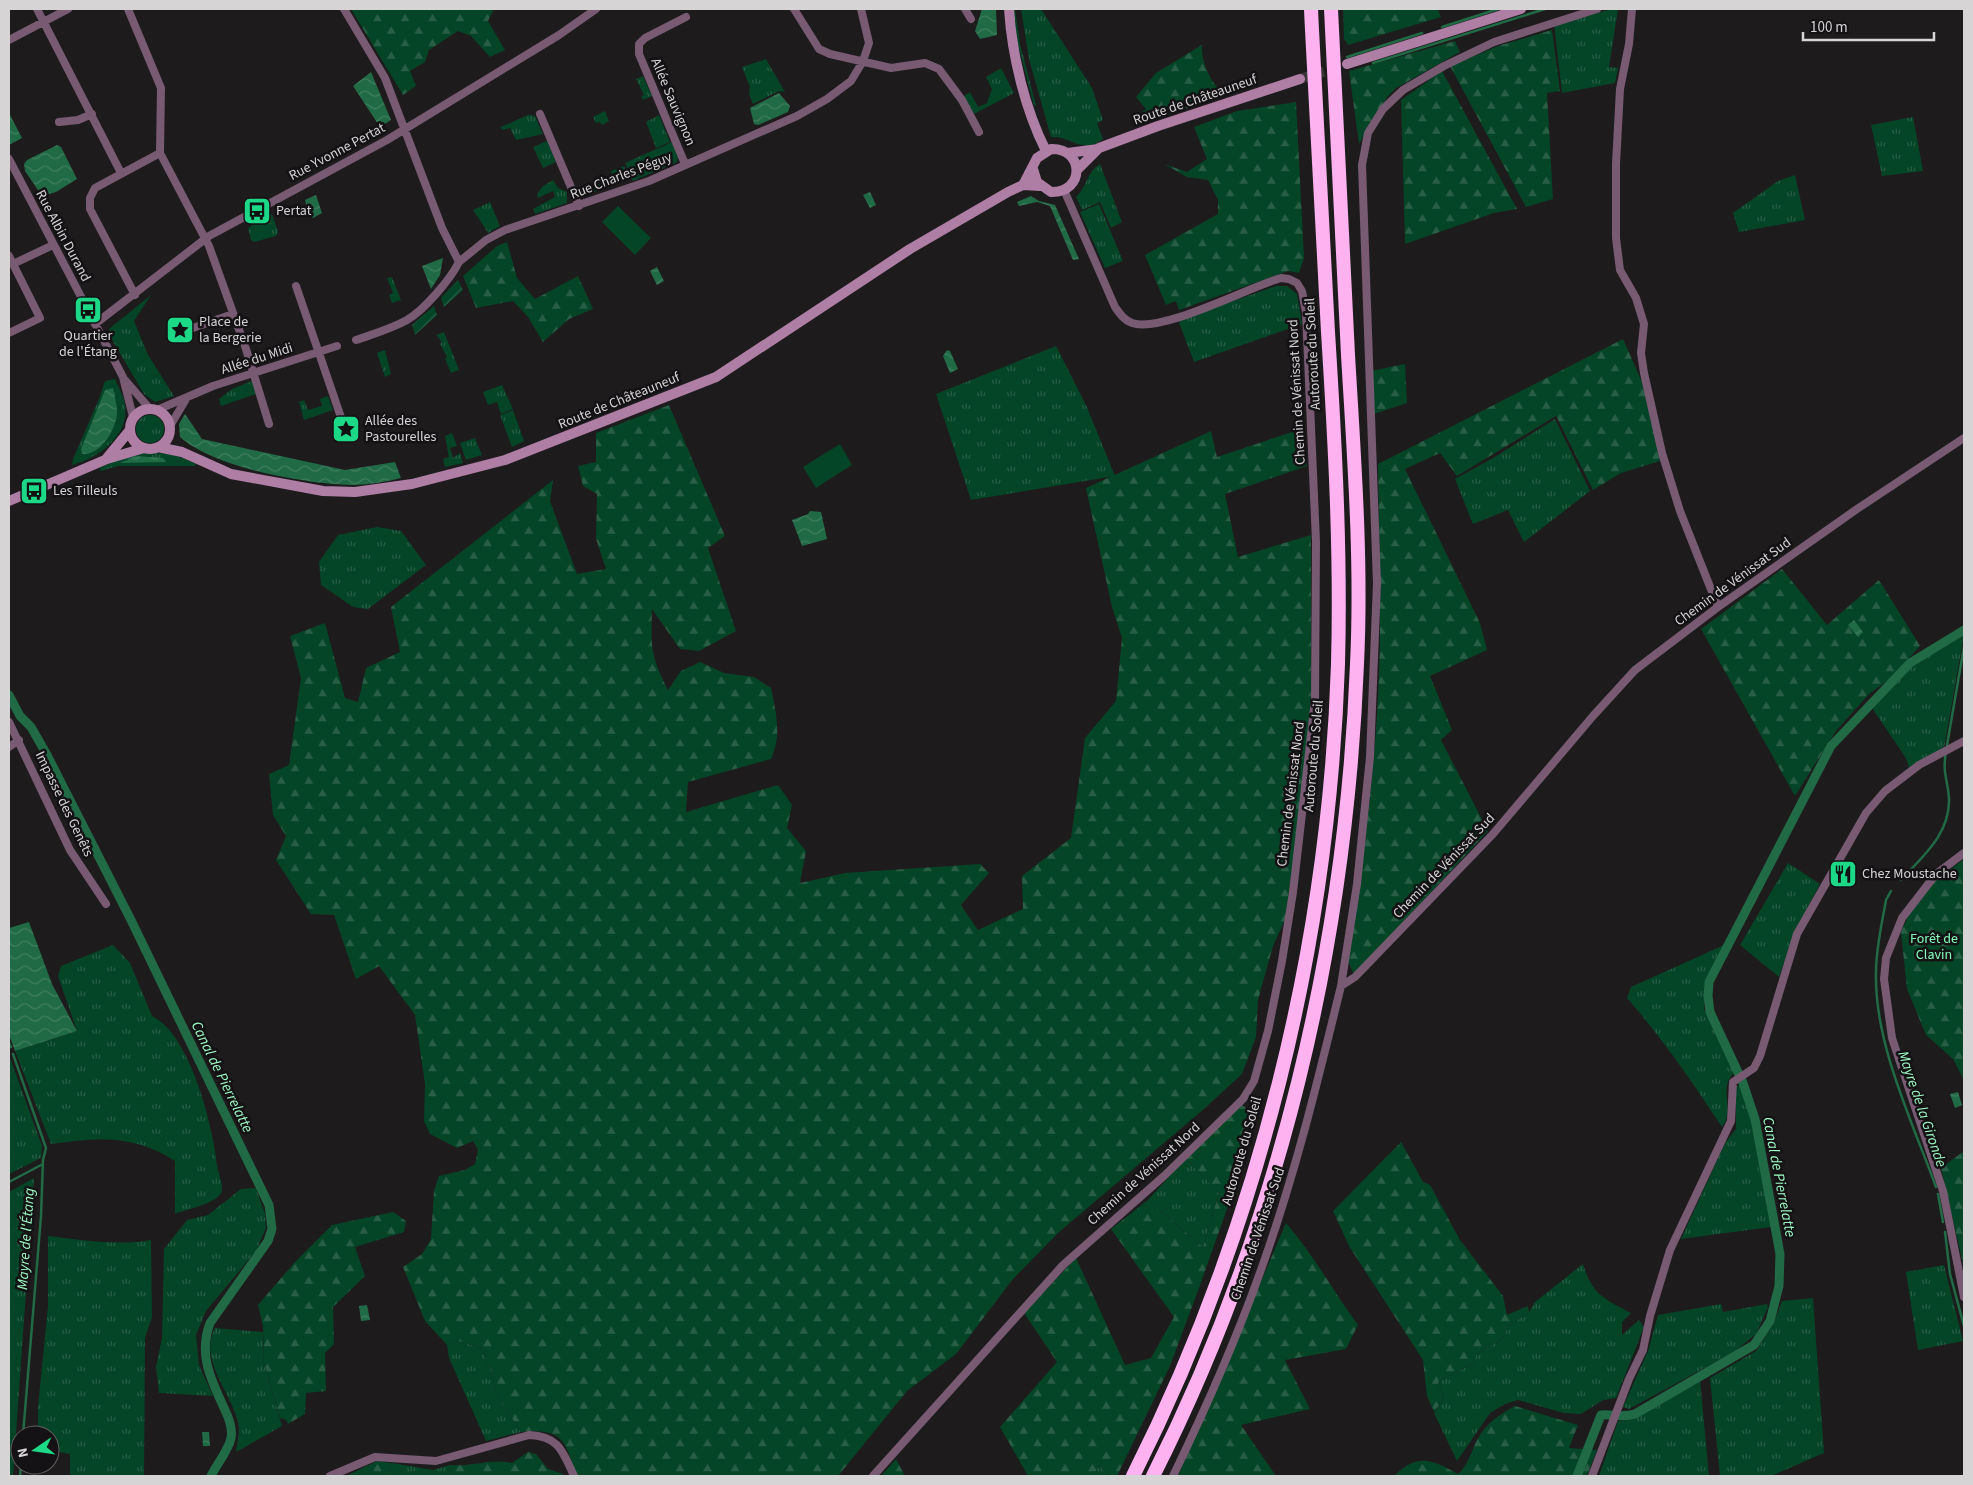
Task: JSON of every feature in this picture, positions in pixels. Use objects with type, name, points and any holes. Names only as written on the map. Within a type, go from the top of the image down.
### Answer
[{"type":"highway","name":"Autoroute du Soleil","points":[[1133,1476],[1190,1348],[1233,1237],[1256,1164],[1285,1057],[1306,958],[1321,861],[1338,664],[1338,545],[1334,427],[1311,9]]},
{"type":"highway","points":[[1153,1476],[1208,1356],[1231,1300],[1272,1177],[1292,1111],[1317,1005],[1338,881],[1350,776],[1358,662],[1357,544],[1331,9]]},
{"type":"main road","points":[[1009,9],[1014,47],[1022,83],[1046,151]]},
{"type":"main road","points":[[1347,64],[1520,9]]},
{"type":"main road","name":"Route de Châteauneuf","points":[[158,447],[182,452],[202,462],[237,475],[323,491],[355,492],[412,484],[505,460],[716,378],[910,249],[1023,185],[1033,169],[1037,158],[1046,151],[1057,149],[1068,153],[1099,148],[1167,123],[1300,79]]},
{"type":"main road","name":"Route de Châteauneuf","points":[[1064,190],[1071,185],[1077,170],[1099,148]]},
{"type":"main road","points":[[1068,153],[1074,161],[1077,170]]},
{"type":"main road","points":[[1033,169],[1035,178],[1040,186]]},
{"type":"main road","points":[[1023,185],[1040,186],[1052,192],[1064,190]]},
{"type":"main road","points":[[9,502],[106,459],[144,448],[158,447],[163,444],[169,430],[167,418],[154,410],[141,411],[134,417],[130,430],[106,459]]},
{"type":"main road","points":[[130,430],[132,439],[144,448]]},
{"type":"main road","name":"Route de Châteauneuf","points":[[169,430],[182,452]]},
{"type":"street","points":[[37,9],[121,173]]},
{"type":"street","points":[[9,40],[68,9]]},
{"type":"street","points":[[128,9],[161,88],[160,153],[206,239],[254,373],[269,424]]},
{"type":"street","points":[[344,9],[384,78],[442,228],[459,262]]},
{"type":"street","name":"Rue Yvonne Pertat","points":[[95,324],[206,239],[404,130],[559,35],[596,9]]},
{"type":"street","points":[[794,9],[820,49],[830,54],[891,68],[925,63],[939,69],[962,100],[979,132]]},
{"type":"street","name":"Rue Charles Péguy","points":[[356,340],[386,330],[408,319],[454,272],[459,262],[486,240],[505,230],[649,181],[797,116],[827,99],[851,81],[863,61],[868,43],[861,9]]},
{"type":"street","points":[[966,9],[971,19]]},
{"type":"street","points":[[1341,986],[1357,884],[1370,757],[1376,582],[1362,164],[1368,134],[1392,98],[1444,66],[1494,42],[1597,9]]},
{"type":"street","points":[[1632,9],[1629,44],[1620,89],[1616,164],[1616,238],[1620,270],[1636,298],[1644,324],[1641,353],[1662,453],[1680,511],[1718,607]]},
{"type":"street","name":"Allée Sauvignon","points":[[685,164],[639,54],[639,44],[686,17]]},
{"type":"street","points":[[59,122],[78,120],[92,114]]},
{"type":"street","points":[[540,114],[579,206]]},
{"type":"street","points":[[135,295],[90,209],[90,198],[95,188],[160,153]]},
{"type":"street","name":"Rue Albin Durand","points":[[9,159],[123,377],[134,417]]},
{"type":"street","name":"Chemin de Vénissat Nord","points":[[873,1476],[1063,1265],[1164,1176],[1243,1099],[1254,1081],[1268,1031],[1291,900],[1314,700],[1316,532],[1306,312],[1302,291],[1297,283],[1290,279],[1281,278],[1169,320],[1149,324],[1130,322],[1115,307],[1076,212],[1064,190]]},
{"type":"street","points":[[13,264],[53,245]]},
{"type":"street","points":[[9,256],[40,318]]},
{"type":"street","points":[[296,286],[346,432]]},
{"type":"street","points":[[9,333],[48,314]]},
{"type":"street","points":[[177,330],[193,328],[233,314]]},
{"type":"street","name":"Allée du Midi","points":[[154,410],[186,399],[208,388],[337,346]]},
{"type":"street","name":"Rue Albin Durand","points":[[123,377],[154,410]]},
{"type":"street","points":[[169,430],[186,399]]},
{"type":"street","name":"Chemin de Vénissat Sud","points":[[1173,1476],[1223,1366],[1262,1268],[1322,1071],[1341,986],[1354,977],[1493,834],[1592,716],[1635,670],[1718,607],[1857,509],[1964,438]]},
{"type":"street","name":"Impasse des Genêts","points":[[9,722],[70,850],[106,904]]},
{"type":"street","points":[[9,747],[18,740]]},
{"type":"street","points":[[1592,1476],[1617,1408],[1643,1350],[1650,1316],[1670,1250],[1731,1120],[1733,1082],[1748,1073],[1760,1056],[1797,934],[1866,813],[1885,791],[1919,766],[1964,741]]},
{"type":"street","points":[[1964,852],[1936,874],[1902,918],[1886,958],[1884,979],[1892,1038],[1943,1191],[1964,1297]]},
{"type":"street","points":[[330,1476],[375,1457],[436,1461],[529,1435],[542,1436],[556,1442],[574,1476]]},
{"type":"green space","points":[[351,9],[494,9],[488,21],[505,50],[490,57],[471,36],[458,31],[429,50],[425,62],[410,71],[416,86],[403,95]]},
{"type":"green space","points":[[1013,9],[1015,9],[1020,44],[1036,105],[1034,106],[1017,41]]},
{"type":"green space","points":[[1021,9],[1041,9],[1092,88],[1103,120],[1097,123],[1103,139],[1089,145],[1083,145],[1059,137],[1051,137],[1029,59]]},
{"type":"green space","points":[[1343,9],[1438,9],[1441,17],[1348,45],[1344,39]]},
{"type":"green space","points":[[1618,9],[1609,67],[1618,68],[1615,83],[1562,93],[1554,24]]},
{"type":"green space","points":[[1552,30],[1560,91],[1547,93],[1553,199],[1526,207],[1450,66],[1498,46]]},
{"type":"green space","points":[[1455,41],[1460,52],[1396,88],[1388,96],[1359,144],[1349,71]]},
{"type":"green space","points":[[1202,45],[1205,66],[1224,95],[1141,124],[1136,117],[1146,109],[1136,97],[1156,73]]},
{"type":"green space","points":[[766,59],[785,92],[779,91],[753,104],[749,94],[750,87],[742,67]]},
{"type":"green space","points":[[1001,68],[1014,93],[974,114],[964,96],[970,92],[978,107],[987,103],[992,89],[986,77]]},
{"type":"green space","points":[[1442,71],[1517,209],[1494,213],[1405,244],[1401,100]]},
{"type":"green space","points":[[643,76],[652,96],[643,100],[641,96],[644,95],[636,79]]},
{"type":"green space","points":[[1296,102],[1304,258],[1299,273],[1288,271],[1179,310],[1176,301],[1166,305],[1145,255],[1218,214],[1218,200],[1208,180],[1187,177],[1164,164],[1187,172],[1207,159],[1194,127],[1237,111]]},
{"type":"green space","points":[[605,111],[609,121],[602,125],[600,122],[596,123],[593,117]]},
{"type":"green space","points":[[528,115],[535,116],[543,134],[516,140],[510,128],[502,130],[501,127]]},
{"type":"green space","points":[[659,115],[670,142],[656,148],[646,122]]},
{"type":"green space","points":[[1913,117],[1923,171],[1882,176],[1871,125]]},
{"type":"green space","points":[[547,141],[556,162],[543,168],[533,147]]},
{"type":"green space","points":[[672,142],[678,157],[677,162],[633,181],[625,163]]},
{"type":"green space","points":[[1100,164],[1122,222],[1111,228],[1100,202],[1082,210],[1076,197],[1083,189],[1092,171]]},
{"type":"green space","points":[[624,166],[630,179],[589,194],[587,189],[613,178],[611,171]]},
{"type":"green space","points":[[1795,175],[1805,220],[1739,232],[1733,213],[1778,181]]},
{"type":"green space","points":[[553,180],[558,188],[567,192],[567,203],[535,214],[533,209],[555,197],[553,191],[538,198],[537,194],[543,186]]},
{"type":"green space","points":[[490,202],[500,226],[488,233],[473,210]]},
{"type":"green space","points":[[1099,204],[1123,261],[1105,268],[1080,212]]},
{"type":"green space","points":[[618,206],[651,238],[635,255],[602,222]]},
{"type":"green space","points":[[272,214],[278,232],[276,236],[254,242],[251,240],[248,228]]},
{"type":"green space","points":[[507,242],[517,278],[535,299],[578,276],[593,309],[569,319],[543,342],[528,317],[513,301],[476,308],[463,276],[497,246]]},
{"type":"green space","points":[[392,277],[401,300],[392,303],[389,295],[393,293],[387,278]]},
{"type":"green space","points":[[458,280],[463,290],[444,307],[441,298]]},
{"type":"green space","points":[[1276,286],[1287,286],[1297,294],[1302,324],[1194,362],[1178,320]]},
{"type":"green space","points":[[151,295],[134,321],[148,355],[174,396],[155,402],[144,394],[108,333],[109,329]]},
{"type":"green space","points":[[434,306],[437,315],[415,335],[412,325]]},
{"type":"green space","points":[[444,332],[459,370],[451,373],[445,359],[447,357],[440,344],[442,342],[436,335]]},
{"type":"green space","points":[[1623,339],[1646,391],[1660,461],[1621,473],[1593,490],[1556,416],[1457,476],[1440,453],[1405,469],[1480,623],[1487,650],[1430,676],[1452,730],[1441,740],[1488,831],[1354,975],[1347,959],[1366,829],[1378,699],[1380,611],[1378,464]]},
{"type":"green space","points":[[1056,346],[1086,405],[1115,476],[971,500],[936,394]]},
{"type":"green space","points":[[385,350],[391,374],[385,377],[377,353]]},
{"type":"green space","points":[[1405,364],[1407,403],[1374,414],[1371,371]]},
{"type":"green space","points":[[115,379],[125,405],[125,416],[117,436],[102,451],[82,462],[72,465],[105,381]]},
{"type":"green space","points":[[252,381],[256,394],[221,406],[219,399],[232,389]]},
{"type":"green space","points":[[502,385],[513,409],[501,414],[497,402],[488,405],[483,392]]},
{"type":"green space","points":[[328,396],[333,410],[304,420],[299,402],[304,400],[308,410],[322,406],[320,399]]},
{"type":"green space","points":[[669,405],[725,536],[708,548],[736,631],[699,651],[680,649],[652,609],[652,642],[658,668],[668,690],[681,671],[700,662],[724,673],[754,677],[771,688],[777,724],[776,742],[771,759],[688,782],[686,812],[778,785],[792,805],[787,828],[806,851],[800,883],[845,873],[980,864],[989,873],[961,905],[978,930],[1023,909],[1022,876],[1071,838],[1085,738],[1116,701],[1122,638],[1112,607],[1086,488],[1211,431],[1217,457],[1304,428],[1307,466],[1225,494],[1238,557],[1311,535],[1311,700],[1298,829],[1285,920],[1273,946],[1258,1000],[1256,1037],[1242,1074],[1205,1108],[1058,1233],[1013,1279],[956,1354],[907,1391],[838,1476],[577,1476],[569,1453],[560,1439],[546,1432],[521,1432],[496,1394],[492,1374],[482,1348],[458,1341],[447,1345],[425,1321],[403,1267],[422,1254],[431,1239],[434,1191],[439,1176],[465,1170],[475,1164],[478,1150],[473,1141],[457,1148],[430,1134],[424,1121],[425,1084],[415,1015],[379,966],[356,979],[334,915],[311,914],[276,860],[286,836],[273,815],[269,774],[289,765],[301,678],[290,636],[325,623],[345,698],[358,702],[366,668],[400,652],[391,607],[553,480],[550,501],[577,574],[606,569],[596,539],[597,494],[583,486],[578,466],[596,462],[596,433]]},
{"type":"green space","points":[[513,410],[524,441],[512,447],[500,415]]},
{"type":"green space","points":[[150,415],[160,419],[164,429],[160,439],[150,443],[140,439],[136,429],[140,419]]},
{"type":"green space","points":[[1555,419],[1590,491],[1524,542],[1508,510],[1473,524],[1455,479],[1493,458]]},
{"type":"green space","points":[[452,433],[457,446],[450,448],[453,458],[460,453],[463,463],[445,467],[443,459],[449,457],[445,436]]},
{"type":"green space","points":[[475,438],[482,455],[466,460],[460,443]]},
{"type":"green space","points":[[840,444],[852,465],[816,488],[803,467]]},
{"type":"green space","points":[[137,452],[170,454],[196,464],[195,466],[118,466],[101,471],[99,468]]},
{"type":"green space","points":[[377,527],[401,531],[426,565],[368,609],[353,607],[321,585],[319,562],[338,535]]},
{"type":"green space","points":[[1782,569],[1827,625],[1879,580],[1920,646],[1890,679],[1869,694],[1836,731],[1795,796],[1701,629]]},
{"type":"green space","points":[[1964,635],[1944,748],[1909,768],[1906,758],[1872,708],[1911,665]]},
{"type":"green space","name":"Forêt de Clavin","points":[[1964,859],[1964,1080],[1953,1059],[1926,1035],[1907,989],[1901,932],[1911,910],[1936,880]]},
{"type":"green space","points":[[1788,863],[1820,884],[1795,931],[1779,977],[1740,945]]},
{"type":"green space","points":[[113,945],[130,963],[152,1016],[166,1026],[178,1041],[205,1105],[215,1148],[222,1185],[222,1191],[219,1196],[208,1203],[175,1214],[175,1161],[159,1152],[130,1142],[85,1140],[51,1144],[15,1051],[77,1031],[58,976],[61,966]]},
{"type":"green space","points":[[1724,945],[1704,986],[1704,1009],[1735,1072],[1730,1077],[1728,1083],[1726,1093],[1728,1110],[1722,1127],[1665,1045],[1627,998],[1631,987]]},
{"type":"green space","points":[[9,1055],[42,1146],[41,1158],[9,1174]]},
{"type":"green space","points":[[1736,1086],[1741,1086],[1755,1127],[1771,1227],[1681,1239],[1725,1143],[1736,1129]]},
{"type":"green space","points":[[1241,1104],[1252,1113],[1233,1192],[1170,1366],[1117,1476],[1110,1476],[1099,1465],[1093,1476],[1028,1476],[1000,1427],[1057,1362],[1024,1313],[1076,1258],[1125,1365],[1151,1358],[1174,1317],[1111,1229],[1148,1200],[1203,1247],[1219,1193],[1186,1158]]},
{"type":"green space","points":[[1401,1142],[1423,1182],[1430,1185],[1460,1240],[1503,1296],[1507,1315],[1528,1306],[1529,1312],[1508,1326],[1503,1338],[1476,1355],[1474,1363],[1438,1382],[1444,1399],[1434,1412],[1427,1396],[1423,1360],[1349,1246],[1333,1211]]},
{"type":"green space","points":[[1964,1151],[1964,1268],[1941,1168]]},
{"type":"green space","points":[[1186,1158],[1219,1193],[1203,1247],[1148,1200]]},
{"type":"green space","points":[[34,1178],[17,1425],[10,1425],[10,1475],[13,1476],[9,1476],[9,1192]]},
{"type":"green space","points":[[256,1188],[265,1214],[266,1228],[256,1251],[206,1311],[196,1335],[199,1365],[213,1396],[159,1393],[156,1367],[162,1338],[164,1249],[187,1220],[208,1215],[241,1189]]},
{"type":"green space","points":[[393,1212],[406,1221],[404,1232],[355,1247],[365,1276],[333,1307],[334,1344],[325,1353],[326,1391],[306,1393],[305,1414],[288,1424],[286,1420],[280,1418],[264,1363],[263,1326],[258,1305],[295,1262],[332,1225]]},
{"type":"green space","points":[[1286,1223],[1305,1247],[1358,1325],[1346,1349],[1285,1360],[1310,1409],[1241,1425],[1276,1476],[1178,1476]]},
{"type":"green space","points":[[48,1236],[112,1242],[151,1240],[152,1317],[145,1338],[144,1476],[70,1476],[70,1454],[60,1452],[60,1425],[38,1425],[38,1407],[48,1306]]},
{"type":"green space","points":[[1583,1264],[1595,1289],[1607,1300],[1631,1313],[1622,1322],[1622,1335],[1639,1320],[1644,1327],[1616,1398],[1603,1400],[1581,1414],[1564,1413],[1518,1400],[1505,1404],[1490,1413],[1457,1461],[1434,1413],[1444,1399],[1438,1382],[1474,1363],[1476,1355],[1503,1338],[1508,1326],[1529,1312],[1535,1302]]},
{"type":"green space","points":[[1944,1265],[1963,1341],[1918,1350],[1906,1272]]},
{"type":"green space","points":[[1813,1298],[1824,1453],[1771,1476],[1720,1476],[1710,1378],[1756,1351],[1773,1325],[1782,1301]]},
{"type":"green space","points":[[1721,1304],[1723,1312],[1767,1304],[1768,1307],[1756,1334],[1734,1352],[1629,1409],[1623,1407],[1648,1351],[1658,1315]]},
{"type":"green space","points":[[215,1328],[263,1332],[264,1363],[282,1426],[236,1452],[239,1428],[236,1416],[214,1366],[211,1353],[211,1341]]},
{"type":"green space","points":[[458,1341],[482,1348],[492,1374],[496,1394],[521,1432],[486,1441],[449,1358],[447,1345]]},
{"type":"green space","points":[[1700,1380],[1709,1476],[1599,1476],[1618,1421],[1628,1420]]},
{"type":"green space","points":[[1515,1406],[1578,1425],[1569,1448],[1597,1450],[1587,1476],[1394,1476],[1410,1464],[1418,1461],[1432,1462],[1458,1474],[1467,1462],[1484,1429],[1498,1416]]},
{"type":"green space","points":[[528,1452],[536,1454],[548,1469],[564,1476],[451,1476],[450,1465],[497,1461],[512,1463]]},
{"type":"green space","points":[[896,1459],[905,1476],[881,1476]]},
{"type":"green space","points":[[377,1461],[392,1463],[388,1476],[346,1476]]},
{"type":"green space","points":[[392,1463],[433,1470],[450,1465],[451,1476],[388,1476]]},
{"type":"green space","points":[[1099,1465],[1110,1476],[1093,1476]]},
{"type":"water","points":[[982,9],[996,9],[997,35],[980,39],[975,31]]},
{"type":"water","points":[[371,72],[391,120],[380,127],[353,86]]},
{"type":"water","points":[[779,93],[790,106],[788,112],[758,125],[754,124],[750,108]]},
{"type":"water","points":[[9,113],[22,138],[9,145]]},
{"type":"water","points":[[57,145],[61,147],[77,179],[56,192],[42,196],[25,171],[24,164],[27,160]]},
{"type":"water","points":[[870,192],[876,205],[870,208],[863,195]]},
{"type":"water","points":[[316,195],[322,213],[313,218],[308,214],[305,200]]},
{"type":"water","points":[[1031,196],[1039,201],[1055,205],[1079,259],[1073,260],[1050,206],[1037,202],[1019,206],[1017,202]]},
{"type":"water","points":[[443,258],[440,275],[431,289],[422,266]]},
{"type":"water","points":[[657,267],[664,281],[657,285],[650,271]]},
{"type":"water","points":[[947,350],[950,351],[958,369],[950,373],[943,356]]},
{"type":"water","points":[[113,388],[117,412],[111,433],[107,440],[95,451],[82,454],[81,449],[105,390]]},
{"type":"water","points":[[185,414],[202,439],[345,470],[395,462],[401,478],[364,484],[332,484],[286,478],[237,466],[196,448],[180,437],[179,424]]},
{"type":"water","points":[[135,456],[163,458],[166,462],[120,463]]},
{"type":"water","points":[[810,511],[821,512],[827,539],[802,546],[792,520],[808,514]]},
{"type":"water","points":[[1854,620],[1863,632],[1858,637],[1848,625]]},
{"type":"water","points":[[29,922],[52,984],[77,1031],[15,1051],[9,1035],[9,928]]},
{"type":"water","points":[[1958,1092],[1962,1105],[1955,1108],[1950,1094]]},
{"type":"water","points":[[367,1305],[370,1320],[361,1321],[359,1306]]},
{"type":"water","points":[[202,1432],[209,1432],[210,1446],[203,1446]]},
{"type":"waterway","points":[[1442,27],[1498,9]]},
{"type":"waterway","points":[[1373,63],[1545,9]]},
{"type":"waterway","points":[[1347,57],[1422,33]]},
{"type":"waterway","name":"Canal de Pierrelatte","points":[[1577,1476],[1601,1415],[1626,1416],[1635,1414],[1754,1345],[1770,1321],[1779,1286],[1780,1254],[1755,1119],[1743,1083],[1710,1012],[1709,982],[1831,746],[1910,663],[1964,630]]},
{"type":"waterway","name":"Mayre de la Gironde","points":[[1947,745],[1964,647]]},
{"type":"waterway","name":"Canal de Pierrelatte","points":[[9,695],[20,716],[31,727],[47,755],[131,920],[269,1205],[272,1229],[268,1241],[210,1323],[207,1335],[205,1346],[208,1367],[229,1419],[231,1430],[228,1447],[211,1476]]},
{"type":"waterway","name":"Mayre de la Gironde","points":[[1901,880],[1934,844],[1945,823],[1949,799],[1945,771],[1946,752]]},
{"type":"waterway","name":"Mayre de la Gironde","points":[[1891,891],[1886,900],[1876,963],[1877,999],[1881,1026],[1896,1081],[1936,1187]]},
{"type":"waterway","name":"Mayre de l'Étang","points":[[9,1043],[11,1047],[9,1048]]},
{"type":"waterway","name":"Mayre de l'Étang","points":[[13,1054],[46,1148],[43,1160],[41,1216],[24,1425]]},
{"type":"waterway","name":"Mayre de l'Étang","points":[[9,1182],[43,1164]]},
{"type":"waterway","name":"Mayre de la Gironde","points":[[1938,1194],[1943,1222]]},
{"type":"waterway","name":"Mayre de la Gironde","points":[[1945,1232],[1950,1274],[1964,1326]]},
{"type":"tunnel","points":[[1300,79],[1339,67]]},
{"type":"place","name":"Pertat","points":[[257,211]]},
{"type":"place","name":"Quartier de l'Étang","points":[[88,310]]},
{"type":"place","name":"Place de la Bergerie","points":[[180,330]]},
{"type":"place","name":"Allée des Pastourelles","points":[[346,429]]},
{"type":"place","name":"Les Tilleuls","points":[[34,491]]},
{"type":"place","name":"Chez Moustache","points":[[1843,874]]}]
